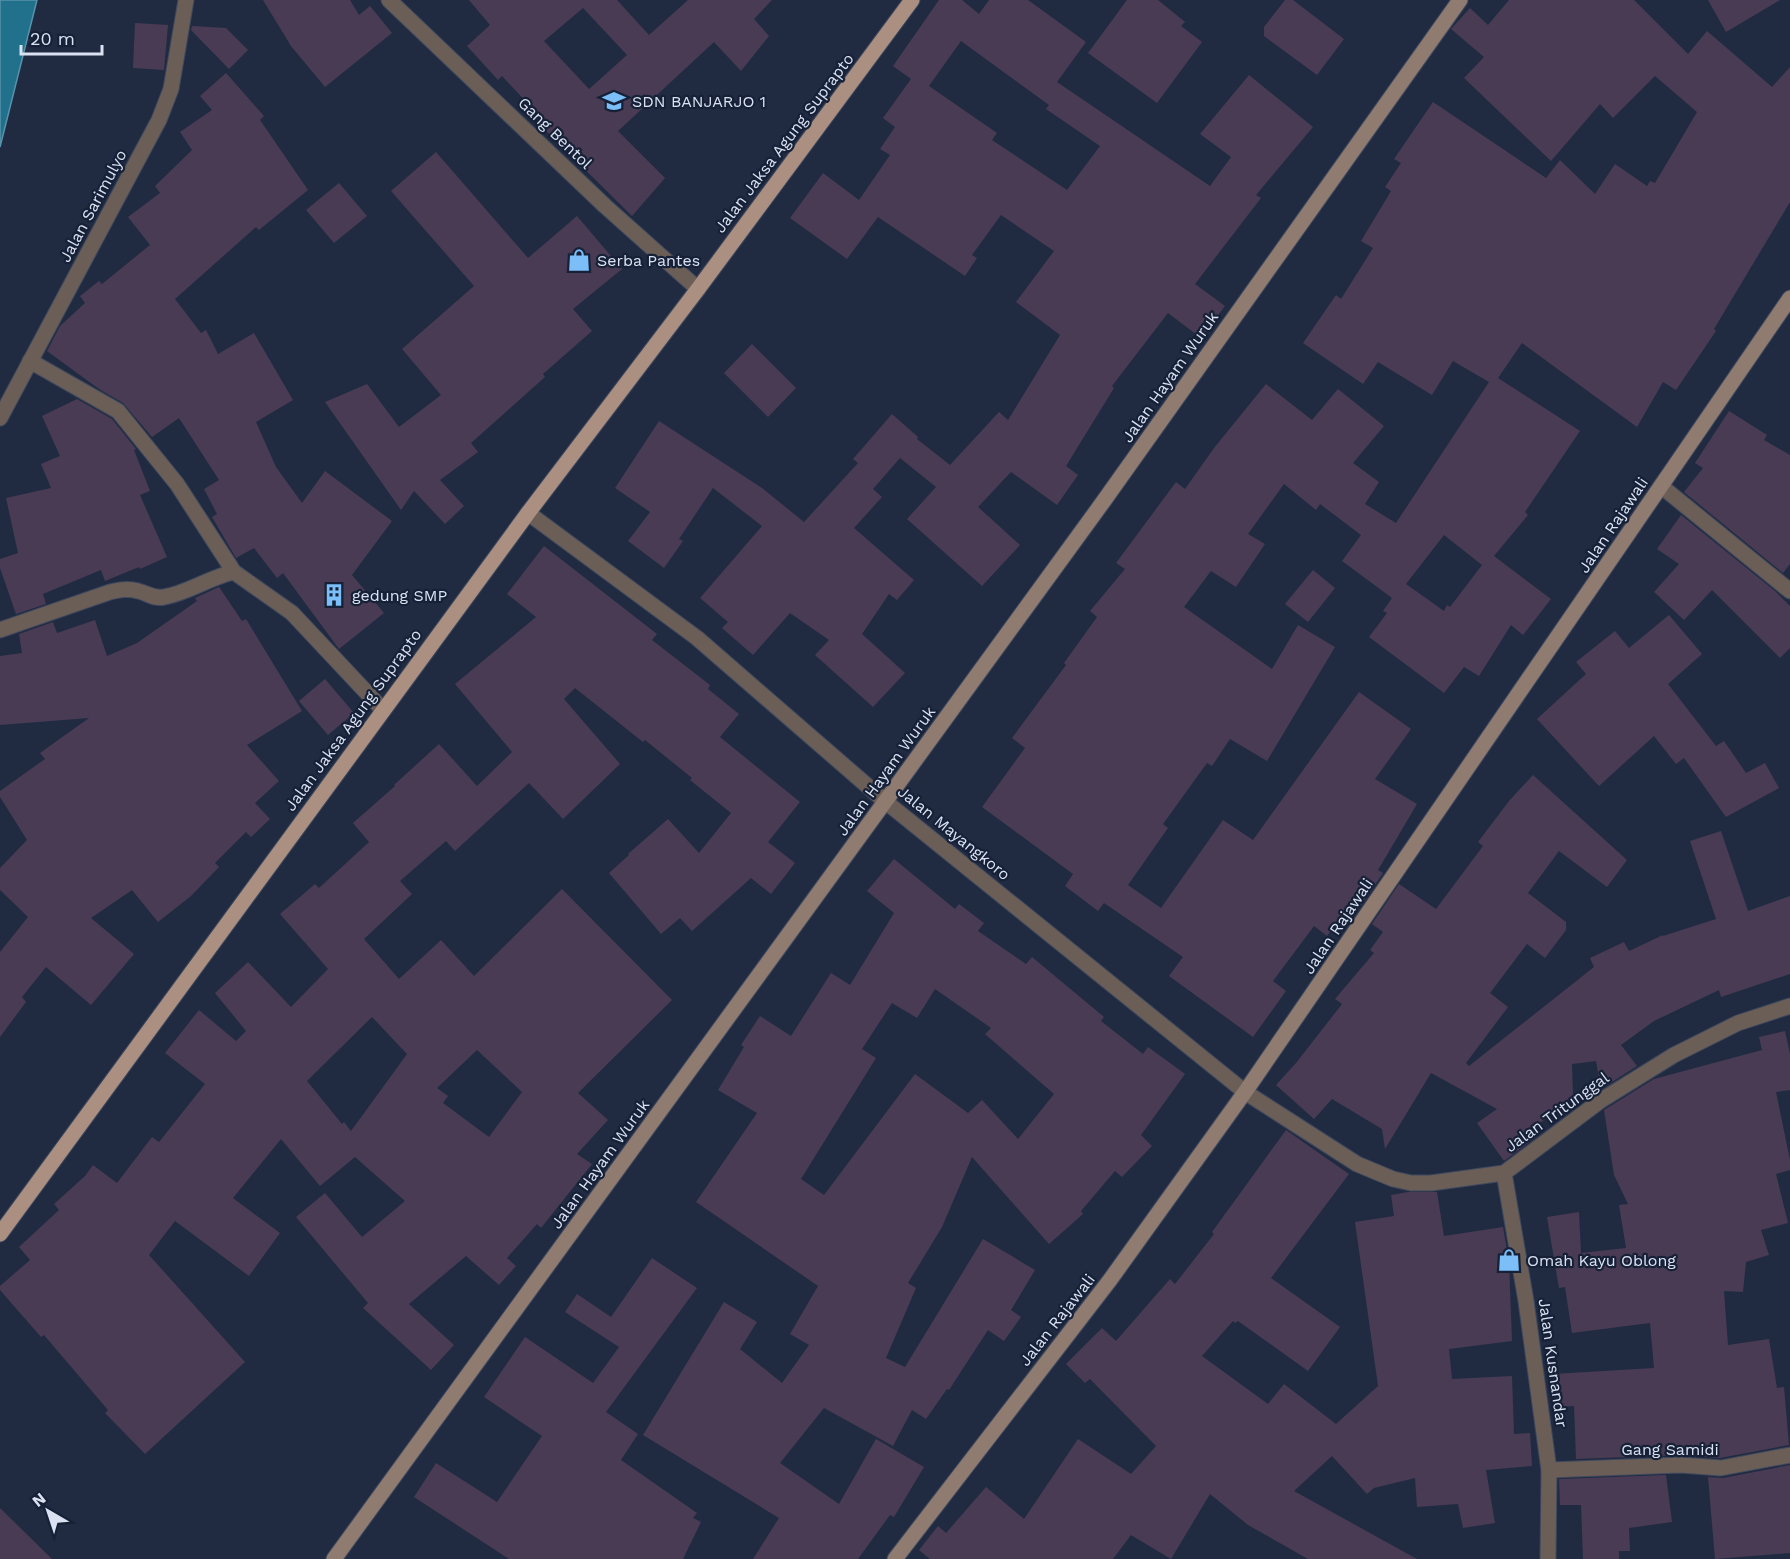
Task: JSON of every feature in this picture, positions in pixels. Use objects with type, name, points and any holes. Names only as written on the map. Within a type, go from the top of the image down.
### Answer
[{"type":"main road","name":"Jalan Jaksa Agung Suprapto","points":[[0,1234],[528,513],[698,289],[912,0]]},
{"type":"street","name":"Jalan Sarimulyo","points":[[0,418],[159,120],[171,89],[186,0]]},
{"type":"street","name":"Gang Bentol","points":[[389,0],[605,206],[698,289]]},
{"type":"street","name":"Jalan Hayam Wuruk","points":[[334,1559],[1103,502],[1460,0]]},
{"type":"street","name":"Jalan Rajawali","points":[[895,1559],[1110,1280],[1245,1092],[1790,298]]},
{"type":"street","points":[[30,361],[118,411],[177,484],[234,572],[292,613],[383,710]]},
{"type":"street","points":[[1661,486],[1790,591]]},
{"type":"street","name":"Jalan Mayangkoro","points":[[528,513],[697,638],[886,802],[1245,1092]]},
{"type":"street","points":[[0,630],[110,592],[125,589],[140,591],[152,598],[162,598],[173,596],[217,576],[234,572]]},
{"type":"street","name":"Jalan Tritunggal","points":[[1245,1092],[1357,1164],[1394,1179],[1411,1183],[1431,1183],[1504,1173],[1600,1101],[1674,1055],[1738,1023],[1790,1006]]},
{"type":"street","name":"Jalan Kusnandar","points":[[1504,1173],[1526,1301],[1549,1470],[1548,1559]]},
{"type":"street","name":"Gang Samidi","points":[[1549,1470],[1680,1465],[1721,1468],[1790,1455]]},
{"type":"water","points":[[0,0],[37,0],[0,147]]},
{"type":"building","points":[[263,0],[350,0],[359,15],[370,6],[392,33],[325,87],[291,46]]},
{"type":"building","points":[[469,0],[617,0],[649,35],[688,0],[772,0],[754,19],[769,36],[741,71],[714,42],[618,131],[665,178],[632,216],[545,130],[549,126],[502,76],[498,80],[467,46],[490,25]],"holes":[[[583,8],[627,55],[589,89],[544,41]]]},
{"type":"building","points":[[939,0],[962,0],[979,14],[989,0],[1028,0],[1086,42],[1057,82],[1210,186],[1231,157],[1200,134],[1249,75],[1313,127],[1256,195],[1261,198],[1195,284],[1225,306],[1201,338],[1168,313],[1112,386],[1114,388],[1066,466],[1078,475],[1057,505],[1011,472],[978,507],[1020,545],[982,586],[907,519],[936,487],[900,458],[873,489],[882,497],[854,528],[914,580],[897,600],[889,594],[862,634],[905,673],[873,707],[815,655],[829,640],[790,613],[753,655],[722,628],[728,622],[700,598],[762,526],[713,488],[679,539],[683,541],[664,568],[628,541],[650,512],[615,488],[659,421],[762,488],[804,522],[858,463],[853,459],[892,414],[918,437],[917,439],[950,465],[999,412],[1008,420],[1060,335],[1016,302],[1054,251],[1001,215],[972,255],[977,258],[965,276],[878,217],[847,259],[790,218],[823,173],[859,200],[890,155],[880,149],[895,127],[883,118],[911,79],[893,66]],"holes":[[[961,41],[1049,105],[1046,109],[1100,146],[1067,190],[992,140],[997,133],[929,86]]]},
{"type":"building","points":[[1127,0],[1158,0],[1185,22],[1181,26],[1202,42],[1157,103],[1088,53]]},
{"type":"building","points":[[1285,0],[1293,0],[1344,39],[1317,75],[1264,36],[1264,27]]},
{"type":"building","points":[[1509,0],[1634,0],[1688,54],[1707,31],[1772,87],[1790,67],[1790,202],[1714,329],[1716,331],[1676,390],[1663,382],[1637,427],[1522,343],[1498,378],[1580,431],[1525,512],[1528,515],[1494,556],[1551,599],[1523,635],[1511,625],[1479,676],[1464,667],[1444,693],[1369,637],[1387,613],[1383,611],[1392,598],[1342,561],[1361,535],[1320,504],[1316,510],[1284,484],[1248,534],[1265,544],[1236,587],[1211,571],[1184,607],[1272,669],[1298,625],[1335,647],[1267,761],[1230,739],[1212,766],[1207,763],[1163,824],[1168,828],[1128,885],[1161,908],[1223,820],[1253,840],[1359,692],[1411,729],[1375,779],[1417,804],[1378,870],[1383,873],[1355,914],[1347,909],[1327,936],[1314,926],[1273,981],[1286,991],[1253,1037],[1169,976],[1183,957],[1104,903],[1098,911],[1065,886],[1073,874],[982,807],[1025,748],[1012,738],[1066,665],[1064,663],[1097,617],[1090,611],[1125,569],[1116,563],[1176,482],[1185,489],[1214,448],[1266,384],[1312,420],[1338,389],[1384,426],[1353,463],[1379,482],[1365,504],[1396,523],[1489,382],[1453,361],[1432,395],[1378,362],[1363,384],[1303,343],[1336,295],[1341,299],[1373,248],[1361,241],[1391,191],[1385,187],[1401,163],[1394,159],[1433,102],[1546,178],[1560,160],[1595,194],[1615,164],[1647,186],[1650,181],[1655,183],[1697,112],[1655,76],[1613,118],[1600,104],[1551,161],[1464,78],[1484,57],[1451,29],[1470,8],[1488,25]],"holes":[[[1444,535],[1482,565],[1450,607],[1447,605],[1444,611],[1406,584]]]},
{"type":"building","points":[[1708,0],[1780,0],[1726,32]]},
{"type":"building","points":[[135,23],[168,25],[164,70],[133,68]]},
{"type":"building","points":[[192,26],[226,28],[248,50],[229,69],[191,30]]},
{"type":"building","points":[[226,73],[264,116],[260,120],[308,190],[259,230],[256,227],[175,299],[201,333],[206,330],[218,354],[254,333],[293,400],[256,422],[276,467],[302,503],[325,471],[392,521],[352,575],[384,613],[339,649],[283,573],[277,578],[254,548],[236,558],[212,517],[217,514],[204,489],[219,480],[179,418],[152,437],[123,403],[99,389],[47,351],[60,326],[85,303],[80,296],[99,281],[102,284],[150,245],[128,217],[160,193],[155,186],[192,150],[180,132],[212,110],[200,96]]},
{"type":"building","points":[[436,152],[528,258],[577,216],[622,269],[573,309],[592,331],[543,374],[545,377],[471,443],[478,452],[440,480],[464,506],[445,524],[414,491],[401,510],[325,402],[367,384],[399,427],[441,395],[402,349],[474,286],[391,191]]},
{"type":"building","points":[[339,183],[367,216],[334,243],[306,210]]},
{"type":"building","points":[[752,344],[796,388],[768,417],[724,373]]},
{"type":"building","points":[[77,399],[112,419],[136,449],[134,450],[150,491],[140,495],[167,557],[105,581],[101,570],[43,594],[46,604],[16,614],[0,568],[0,559],[18,553],[6,498],[51,488],[41,464],[60,456],[42,416]]},
{"type":"building","points":[[1729,411],[1767,435],[1764,440],[1790,455],[1790,564],[1783,573],[1684,492],[1703,468],[1695,463]]},
{"type":"building","points":[[1681,515],[1775,591],[1790,606],[1790,648],[1780,658],[1712,590],[1684,620],[1654,592],[1679,564],[1657,549]]},
{"type":"building","points":[[544,546],[657,634],[652,640],[710,685],[708,689],[739,714],[720,737],[800,802],[768,842],[795,863],[771,894],[751,878],[692,931],[680,918],[661,934],[609,873],[668,819],[699,853],[731,813],[645,740],[643,742],[575,688],[564,699],[620,764],[563,819],[529,783],[455,851],[446,841],[400,881],[412,894],[364,939],[399,979],[441,940],[474,976],[562,889],[672,1000],[578,1093],[608,1120],[577,1154],[592,1164],[541,1228],[537,1224],[507,1258],[516,1266],[499,1285],[466,1256],[409,1304],[454,1345],[431,1370],[363,1308],[368,1303],[296,1217],[325,1193],[362,1237],[405,1201],[355,1157],[320,1186],[281,1139],[233,1198],[280,1233],[249,1276],[175,1221],[149,1255],[245,1362],[145,1454],[105,1413],[108,1410],[44,1335],[41,1337],[0,1290],[0,1286],[30,1260],[19,1247],[59,1210],[54,1204],[85,1176],[93,1165],[117,1183],[152,1137],[159,1142],[205,1084],[165,1053],[199,1010],[236,1041],[246,1031],[215,993],[248,962],[291,1007],[328,969],[280,914],[315,884],[319,888],[369,842],[353,823],[439,744],[477,786],[512,752],[455,684],[536,617],[507,594]],"holes":[[[372,1017],[407,1054],[351,1131],[344,1122],[342,1124],[307,1081]],[[477,1050],[522,1092],[489,1137],[443,1103],[448,1096],[437,1088]]]},
{"type":"building","points":[[1313,570],[1335,588],[1308,622],[1285,604]]},
{"type":"building","points":[[219,587],[242,621],[246,619],[302,711],[247,745],[279,781],[255,803],[270,819],[251,837],[246,832],[215,863],[219,867],[191,896],[158,922],[132,890],[91,918],[134,954],[91,1005],[46,967],[22,997],[26,1002],[0,1037],[0,952],[28,917],[0,890],[0,868],[27,840],[0,797],[0,791],[45,759],[40,753],[89,718],[0,725],[0,656],[22,653],[19,634],[53,622],[57,633],[95,620],[107,656],[137,643],[197,601],[195,598]]},
{"type":"building","points":[[1669,615],[1702,654],[1668,684],[1716,746],[1724,741],[1746,773],[1765,763],[1779,788],[1726,817],[1684,758],[1676,764],[1654,736],[1599,786],[1537,719],[1586,674],[1576,662],[1615,631],[1629,648]]},
{"type":"building","points":[[325,679],[354,713],[328,735],[299,701]]},
{"type":"building","points":[[1533,775],[1627,860],[1607,887],[1559,851],[1528,893],[1566,922],[1566,930],[1545,958],[1527,944],[1490,993],[1508,1007],[1466,1063],[1469,1066],[1594,967],[1590,958],[1624,942],[1629,951],[1663,935],[1716,919],[1690,841],[1721,831],[1748,911],[1790,896],[1790,974],[1721,997],[1719,990],[1654,1021],[1621,1045],[1637,1066],[1601,1089],[1596,1061],[1572,1064],[1573,1097],[1535,1127],[1540,1134],[1504,1161],[1477,1123],[1497,1109],[1431,1073],[1385,1149],[1382,1129],[1332,1099],[1314,1119],[1276,1085],[1342,1004],[1335,999],[1374,953],[1370,950],[1383,932],[1372,924],[1399,884],[1436,909],[1483,846],[1478,842],[1509,801]]},
{"type":"building","points":[[894,859],[955,909],[959,904],[984,923],[978,931],[1026,964],[1032,957],[1104,1017],[1101,1021],[1143,1054],[1148,1047],[1185,1074],[1141,1135],[1152,1146],[1122,1177],[1115,1171],[1081,1211],[1083,1214],[1049,1244],[972,1157],[942,1227],[908,1283],[916,1288],[886,1358],[905,1367],[983,1239],[1035,1270],[1011,1310],[1021,1317],[1004,1341],[988,1330],[949,1390],[947,1389],[926,1419],[912,1410],[893,1446],[824,1408],[780,1463],[839,1504],[876,1439],[924,1467],[894,1517],[890,1515],[858,1559],[753,1559],[779,1518],[643,1435],[724,1302],[757,1322],[740,1349],[782,1383],[809,1345],[790,1334],[818,1286],[696,1202],[757,1113],[718,1090],[744,1047],[741,1045],[760,1016],[791,1036],[831,973],[850,985],[894,913],[867,891]],"holes":[[[935,989],[991,1028],[985,1034],[1054,1094],[1018,1139],[982,1100],[968,1113],[915,1074],[824,1195],[801,1179],[876,1058],[862,1049],[892,1003],[917,1018]]]},
{"type":"building","points":[[1785,1031],[1790,1054],[1790,1090],[1776,1092],[1790,1170],[1776,1174],[1788,1223],[1761,1230],[1769,1255],[1746,1262],[1743,1292],[1724,1291],[1728,1345],[1769,1339],[1777,1388],[1784,1387],[1789,1445],[1720,1458],[1681,1455],[1576,1459],[1574,1406],[1554,1407],[1553,1374],[1654,1368],[1650,1323],[1572,1333],[1565,1287],[1559,1288],[1547,1217],[1579,1212],[1581,1253],[1626,1248],[1619,1205],[1628,1204],[1614,1175],[1604,1110],[1654,1079],[1762,1050],[1759,1037]]},
{"type":"building","points":[[1286,1130],[1349,1174],[1271,1278],[1340,1327],[1308,1371],[1238,1321],[1235,1323],[1233,1321],[1202,1356],[1268,1404],[1284,1384],[1336,1424],[1378,1386],[1355,1222],[1394,1216],[1391,1195],[1408,1192],[1437,1192],[1444,1236],[1503,1227],[1509,1262],[1512,1341],[1449,1349],[1452,1379],[1512,1376],[1514,1434],[1530,1433],[1532,1466],[1486,1470],[1495,1523],[1463,1528],[1458,1504],[1417,1507],[1415,1478],[1374,1488],[1367,1494],[1332,1456],[1294,1491],[1417,1559],[1308,1559],[1248,1525],[1210,1494],[1171,1559],[1131,1535],[1113,1559],[930,1559],[919,1550],[938,1526],[946,1533],[986,1487],[1024,1519],[1078,1439],[1131,1474],[1156,1446],[1090,1379],[1085,1383],[1066,1364],[1102,1328],[1116,1341],[1170,1279],[1175,1284],[1214,1234],[1212,1232]]},
{"type":"building","points":[[652,1258],[697,1288],[606,1412],[638,1434],[621,1460],[697,1513],[693,1518],[701,1522],[683,1559],[509,1559],[414,1497],[436,1463],[497,1502],[542,1436],[484,1397],[525,1337],[593,1383],[619,1347],[565,1312],[577,1294],[611,1317]]},
{"type":"building","points":[[1790,1465],[1790,1553],[1715,1559],[1708,1477],[1723,1478]]},
{"type":"building","points":[[1666,1475],[1672,1522],[1629,1528],[1630,1551],[1619,1551],[1619,1559],[1583,1559],[1581,1505],[1560,1505],[1559,1479]]},
{"type":"building","points":[[0,1508],[52,1559],[0,1559]]},
{"type":"place","name":"SDN BANJARJO 1","points":[[614,101]]},
{"type":"place","name":"Serba Pantes","points":[[579,260]]},
{"type":"place","name":"gedung SMP","points":[[334,595]]},
{"type":"place","name":"Omah Kayu Oblong","points":[[1509,1260]]}]
